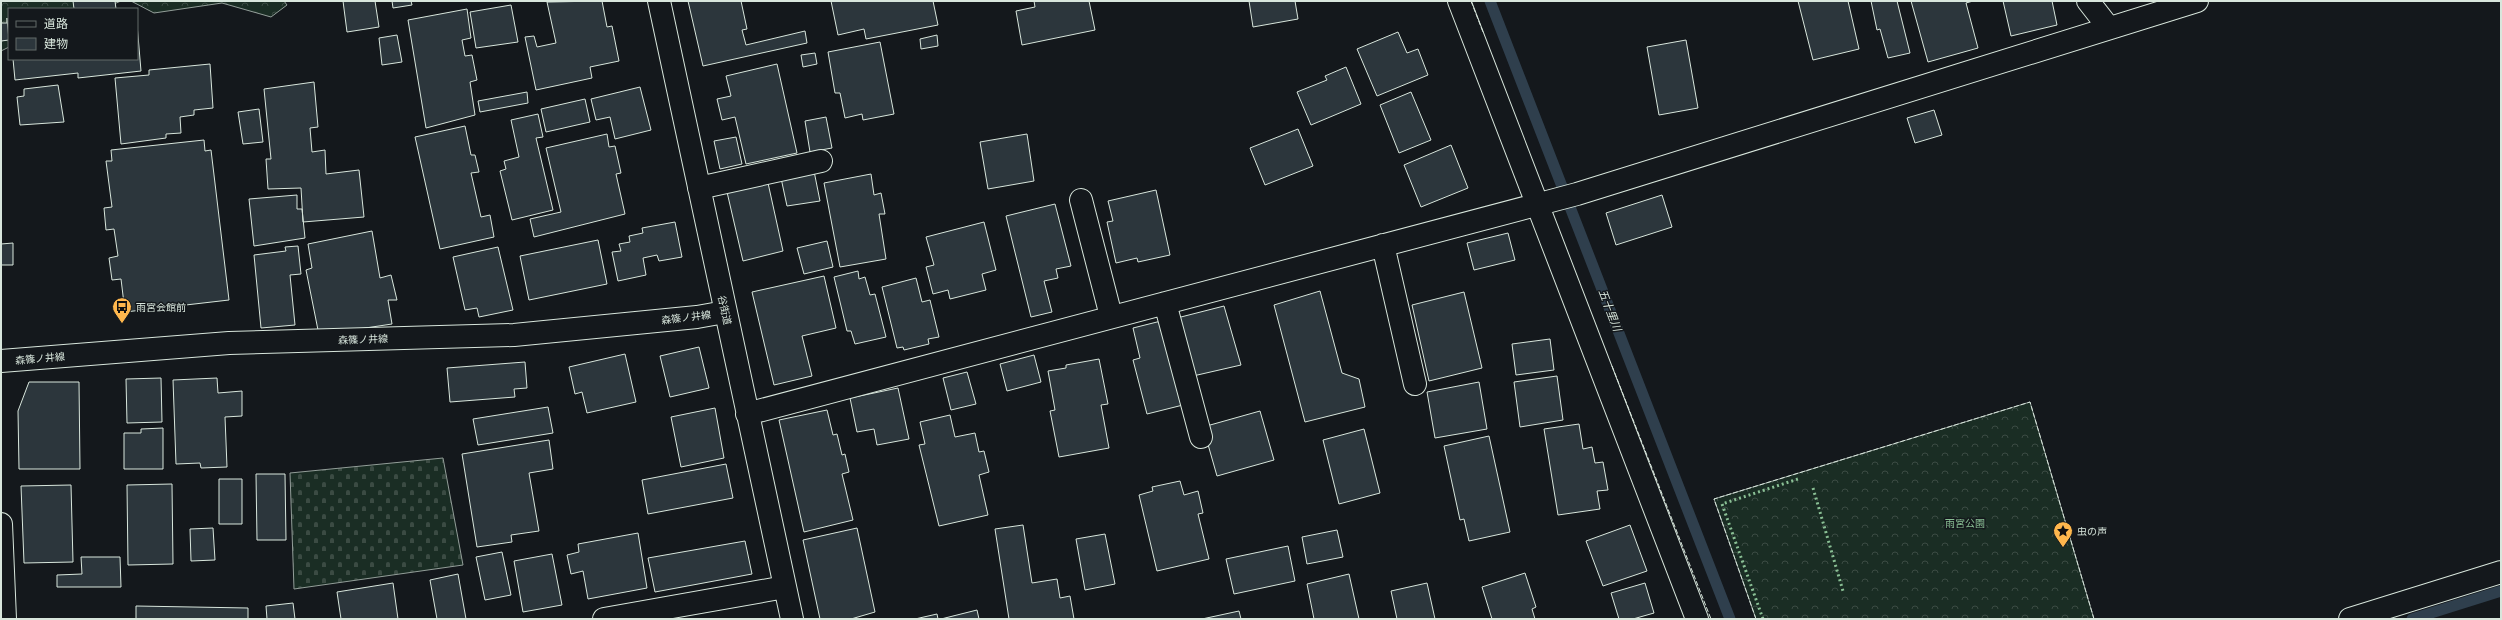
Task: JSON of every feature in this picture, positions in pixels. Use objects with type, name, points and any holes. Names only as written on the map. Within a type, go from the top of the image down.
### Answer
[{"type":"street","name":"谷街道","points":[[659,1],[792,619]]},
{"type":"street","points":[[1459,1],[1542,203],[1694,618]]},
{"type":"street","points":[[2088,1],[2109,28]]},
{"type":"street","points":[[747,414],[1111,316],[1577,194],[2197,1]]},
{"type":"street","points":[[699,188],[822,161]]},
{"type":"street","points":[[1081,200],[1111,316]]},
{"type":"street","points":[[1383,245],[1415,384]]},
{"type":"street","points":[[1165,303],[1201,437]]},
{"type":"street","name":"森篠ノ井線","points":[[1,361],[229,343],[514,335],[697,317],[725,312]]},
{"type":"street","points":[[1,524],[5,619]]},
{"type":"street","points":[[2350,619],[2501,572]]},
{"type":"street","points":[[604,619],[785,587]]},
{"type":"green space","points":[[1,1],[121,1],[104,8],[8,8],[8,48],[1,51]]},
{"type":"green space","points":[[131,1],[284,1],[287,5],[271,17],[222,3],[154,13]]},
{"type":"green space","name":"雨宮公園","points":[[2030,402],[2094,619],[1756,619],[1714,499]]},
{"type":"green space","points":[[443,458],[463,565],[294,589],[290,473]]},
{"type":"building","points":[[73,1],[115,1],[116,8],[74,8]]},
{"type":"building","points":[[343,1],[375,1],[379,27],[347,32]]},
{"type":"building","points":[[392,1],[411,1],[412,5],[393,8]]},
{"type":"building","points":[[602,1],[607,27],[612,26],[619,61],[590,67],[592,78],[536,90],[525,37],[534,36],[537,47],[556,43],[547,2]]},
{"type":"building","points":[[688,1],[741,1],[747,29],[742,30],[746,45],[805,31],[807,43],[703,66]]},
{"type":"building","points":[[831,1],[933,1],[938,25],[866,39],[864,29],[838,35]]},
{"type":"building","points":[[1034,1],[1089,1],[1095,30],[1022,45],[1016,11],[1035,7]]},
{"type":"building","points":[[1249,1],[1295,1],[1298,19],[1253,27]]},
{"type":"building","points":[[1798,1],[1848,1],[1859,49],[1813,60]]},
{"type":"building","points":[[1871,1],[1897,1],[1910,53],[1888,58],[1880,29],[1877,30]]},
{"type":"building","points":[[1911,1],[1973,1],[1966,3],[1978,48],[1928,62]]},
{"type":"building","points":[[2003,1],[2052,1],[2057,25],[2011,36]]},
{"type":"building","points":[[511,5],[518,42],[476,48],[470,12]]},
{"type":"building","points":[[467,9],[471,38],[462,40],[465,56],[472,55],[477,80],[470,82],[475,115],[426,128],[408,20]]},
{"type":"building","points":[[7,18],[8,40],[1,41],[1,23],[7,23]]},
{"type":"building","points":[[1398,32],[1407,53],[1418,49],[1428,75],[1377,96],[1357,49]]},
{"type":"building","points":[[397,35],[402,62],[382,65],[379,38]]},
{"type":"building","points":[[937,35],[938,46],[921,49],[920,39]]},
{"type":"building","points":[[138,36],[141,71],[78,78],[78,73],[15,80],[13,60],[138,60]]},
{"type":"building","points":[[1686,40],[1698,108],[1659,115],[1647,47]]},
{"type":"building","points":[[880,42],[894,114],[863,120],[862,114],[845,118],[840,93],[835,93],[828,52]]},
{"type":"building","points":[[815,53],[817,64],[803,67],[801,55]]},
{"type":"building","points":[[210,64],[213,108],[194,110],[194,115],[180,117],[181,133],[166,134],[166,138],[121,144],[115,78],[149,75],[149,70]]},
{"type":"building","points":[[777,64],[797,153],[746,164],[735,117],[722,120],[717,99],[731,96],[726,76]]},
{"type":"building","points":[[1346,67],[1361,104],[1311,125],[1297,92],[1327,80],[1325,76]]},
{"type":"building","points":[[314,82],[318,127],[310,128],[312,152],[325,150],[326,174],[359,170],[364,217],[303,222],[301,188],[268,189],[266,159],[271,159],[264,89]]},
{"type":"building","points":[[58,85],[64,122],[20,125],[17,97],[24,96],[24,89]]},
{"type":"building","points":[[640,87],[651,130],[615,139],[610,117],[596,120],[591,99]]},
{"type":"building","points":[[527,92],[528,103],[480,112],[478,101]]},
{"type":"building","points":[[1411,92],[1431,140],[1399,153],[1380,105]]},
{"type":"building","points":[[585,99],[590,122],[546,132],[541,109]]},
{"type":"building","points":[[259,109],[263,142],[243,144],[238,112]]},
{"type":"building","points":[[1934,110],[1942,135],[1915,143],[1907,118]]},
{"type":"building","points":[[538,114],[543,137],[536,138],[553,210],[512,220],[500,171],[506,169],[504,161],[519,157],[511,120]]},
{"type":"building","points":[[826,117],[832,148],[810,152],[805,121]]},
{"type":"building","points":[[465,126],[471,155],[475,155],[479,172],[471,173],[481,217],[490,215],[494,237],[440,249],[415,137]]},
{"type":"building","points":[[1298,129],[1313,166],[1265,185],[1250,148]]},
{"type":"building","points":[[607,134],[609,147],[615,146],[621,173],[616,174],[625,214],[534,237],[530,219],[561,212],[546,148]]},
{"type":"building","points":[[1027,134],[1034,181],[988,189],[980,142]]},
{"type":"building","points":[[736,137],[742,164],[720,169],[714,141]]},
{"type":"building","points":[[204,140],[205,151],[211,150],[229,300],[125,312],[121,279],[112,280],[109,258],[118,256],[114,229],[106,230],[104,208],[112,207],[106,161],[112,161],[111,150]]},
{"type":"building","points":[[1451,145],[1468,188],[1421,207],[1404,165]]},
{"type":"building","points":[[814,171],[820,201],[787,206],[781,178]]},
{"type":"building","points":[[871,174],[874,195],[881,193],[885,214],[879,214],[886,259],[840,267],[824,183]]},
{"type":"building","points":[[768,183],[783,251],[743,261],[727,192]]},
{"type":"building","points":[[1156,190],[1170,255],[1138,262],[1137,258],[1116,263],[1107,222],[1113,221],[1108,201]]},
{"type":"building","points":[[297,195],[297,209],[302,209],[305,238],[254,246],[249,199]]},
{"type":"building","points":[[1662,195],[1672,227],[1616,245],[1606,213]]},
{"type":"building","points":[[1055,204],[1071,266],[1056,269],[1058,278],[1044,281],[1052,312],[1031,317],[1006,216]]},
{"type":"building","points":[[675,222],[682,257],[659,261],[657,255],[643,258],[646,275],[618,281],[612,252],[621,251],[619,244],[630,242],[629,236],[643,233],[642,228]]},
{"type":"building","points":[[984,222],[996,270],[982,274],[986,290],[950,299],[948,290],[933,294],[926,267],[934,265],[926,237]]},
{"type":"building","points":[[372,231],[380,278],[391,275],[397,300],[388,300],[392,324],[319,335],[306,270],[312,268],[308,244]]},
{"type":"building","points":[[1508,233],[1515,260],[1474,270],[1467,243]]},
{"type":"building","points":[[598,240],[607,284],[529,300],[520,256]]},
{"type":"building","points":[[827,241],[833,267],[804,274],[797,248]]},
{"type":"building","points":[[13,243],[13,265],[1,265],[1,244]]},
{"type":"building","points":[[298,246],[301,274],[290,275],[295,325],[261,328],[254,255],[286,251],[285,247]]},
{"type":"building","points":[[498,247],[513,310],[479,317],[477,308],[465,310],[453,257]]},
{"type":"building","points":[[858,271],[859,279],[865,277],[870,295],[875,294],[886,337],[855,344],[851,331],[847,331],[834,277]]},
{"type":"building","points":[[824,276],[836,328],[802,336],[812,376],[774,385],[752,292]]},
{"type":"building","points":[[916,278],[922,302],[930,300],[939,337],[928,339],[929,344],[904,350],[903,347],[897,348],[882,287]]},
{"type":"building","points":[[1320,291],[1342,373],[1359,379],[1365,407],[1305,422],[1274,305]]},
{"type":"building","points":[[1464,292],[1482,368],[1429,381],[1412,305]]},
{"type":"building","points":[[1224,306],[1241,365],[1193,376],[1177,318]]},
{"type":"building","points":[[1161,321],[1183,405],[1147,414],[1133,360],[1140,358],[1133,328]]},
{"type":"building","points":[[1550,339],[1554,370],[1516,375],[1512,344]]},
{"type":"building","points":[[699,347],[709,388],[670,397],[660,356]]},
{"type":"building","points":[[625,354],[636,402],[587,413],[582,392],[575,394],[569,367]]},
{"type":"building","points":[[1034,355],[1041,382],[1007,391],[1000,364]]},
{"type":"building","points":[[1099,359],[1108,404],[1101,405],[1109,448],[1059,457],[1050,411],[1055,410],[1048,371],[1066,368],[1066,365]]},
{"type":"building","points":[[525,362],[527,388],[514,389],[515,397],[450,402],[447,368]]},
{"type":"building","points":[[967,372],[976,404],[951,410],[943,378]]},
{"type":"building","points":[[1557,376],[1563,420],[1520,427],[1514,382]]},
{"type":"building","points":[[161,378],[162,422],[127,423],[126,379]]},
{"type":"building","points":[[217,378],[218,393],[242,391],[242,416],[225,417],[227,467],[201,468],[200,463],[176,464],[173,380]]},
{"type":"building","points":[[29,382],[79,382],[80,469],[19,469],[18,411]]},
{"type":"building","points":[[1479,382],[1487,429],[1435,438],[1427,392]]},
{"type":"building","points":[[898,388],[909,439],[877,445],[874,429],[857,432],[850,398]]},
{"type":"building","points":[[548,407],[553,433],[478,445],[473,419]]},
{"type":"building","points":[[715,408],[724,458],[681,467],[671,417]]},
{"type":"building","points":[[827,410],[833,435],[837,434],[842,455],[845,454],[849,472],[842,474],[853,520],[804,532],[779,420]]},
{"type":"building","points":[[1260,411],[1274,460],[1217,476],[1203,427]]},
{"type":"building","points":[[950,415],[955,437],[975,433],[979,452],[984,451],[989,472],[979,475],[988,515],[939,526],[919,445],[925,444],[920,422]]},
{"type":"building","points":[[1579,424],[1583,449],[1592,447],[1595,463],[1603,462],[1608,490],[1597,491],[1600,509],[1558,515],[1544,429]]},
{"type":"building","points":[[163,428],[163,469],[124,469],[124,433],[141,433],[141,429]]},
{"type":"building","points":[[1364,429],[1380,493],[1339,504],[1323,440]]},
{"type":"building","points":[[1489,436],[1510,532],[1469,541],[1464,519],[1460,520],[1444,446]]},
{"type":"building","points":[[549,440],[553,469],[529,473],[539,531],[511,535],[512,542],[477,547],[462,454]]},
{"type":"building","points":[[726,464],[733,498],[648,514],[642,480]]},
{"type":"building","points":[[256,474],[285,474],[286,540],[257,540]]},
{"type":"building","points":[[219,479],[242,479],[242,524],[219,524]]},
{"type":"building","points":[[1180,481],[1184,495],[1198,491],[1203,513],[1198,514],[1209,559],[1157,571],[1139,495],[1153,491],[1152,487]]},
{"type":"building","points":[[172,484],[173,564],[128,565],[127,485]]},
{"type":"building","points":[[71,485],[73,562],[24,563],[21,486]]},
{"type":"building","points":[[1023,525],[1032,583],[1057,579],[1060,598],[1070,596],[1074,619],[1009,619],[995,529]]},
{"type":"building","points":[[1630,525],[1647,571],[1603,586],[1586,541]]},
{"type":"building","points":[[213,528],[215,560],[191,561],[190,529]]},
{"type":"building","points":[[857,528],[875,612],[851,619],[820,619],[803,540]]},
{"type":"building","points":[[1337,530],[1343,557],[1307,564],[1302,537]]},
{"type":"building","points":[[638,533],[647,588],[588,599],[583,571],[571,574],[567,555],[579,552],[578,544]]},
{"type":"building","points":[[1105,534],[1115,584],[1085,590],[1076,539]]},
{"type":"building","points":[[745,541],[752,574],[655,592],[648,558]]},
{"type":"building","points":[[1288,546],[1295,581],[1234,594],[1226,559]]},
{"type":"building","points":[[502,552],[511,595],[485,600],[476,557]]},
{"type":"building","points":[[552,554],[562,605],[523,612],[514,561]]},
{"type":"building","points":[[81,557],[120,557],[121,587],[57,587],[57,575],[82,574]]},
{"type":"building","points":[[1525,573],[1536,607],[1532,609],[1535,619],[1492,619],[1482,587]]},
{"type":"building","points":[[458,574],[466,619],[437,619],[430,580]]},
{"type":"building","points":[[1349,574],[1359,619],[1314,619],[1307,584]]},
{"type":"building","points":[[393,583],[398,619],[341,619],[337,592]]},
{"type":"building","points":[[1427,583],[1435,619],[1397,619],[1391,591]]},
{"type":"building","points":[[1645,583],[1654,613],[1633,619],[1619,619],[1611,593]]},
{"type":"building","points":[[293,603],[295,619],[267,619],[266,606]]},
{"type":"building","points":[[136,606],[248,608],[248,619],[136,619]]},
{"type":"building","points":[[977,610],[979,619],[941,619]]},
{"type":"building","points":[[1239,611],[1241,619],[1202,619]]},
{"type":"building","points":[[937,614],[938,619],[915,619]]},
{"type":"waterway","name":"五十里川","points":[[1490,1],[1730,619]]},
{"type":"waterway","points":[[2412,619],[2501,591]]},
{"type":"hedge","points":[[1763,619],[1722,504],[1798,479]]},
{"type":"hedge","points":[[1813,488],[1843,591]]},
{"type":"fence","points":[[1471,1],[1483,32]]},
{"type":"fence","points":[[1612,366],[1711,619]]},
{"type":"fence","points":[[1756,619],[1714,499],[2030,402],[2094,619]]},
{"type":"place","name":"雨宮会館前","points":[[122,324]]},
{"type":"place","name":"虫の声","points":[[2063,548]]}]
